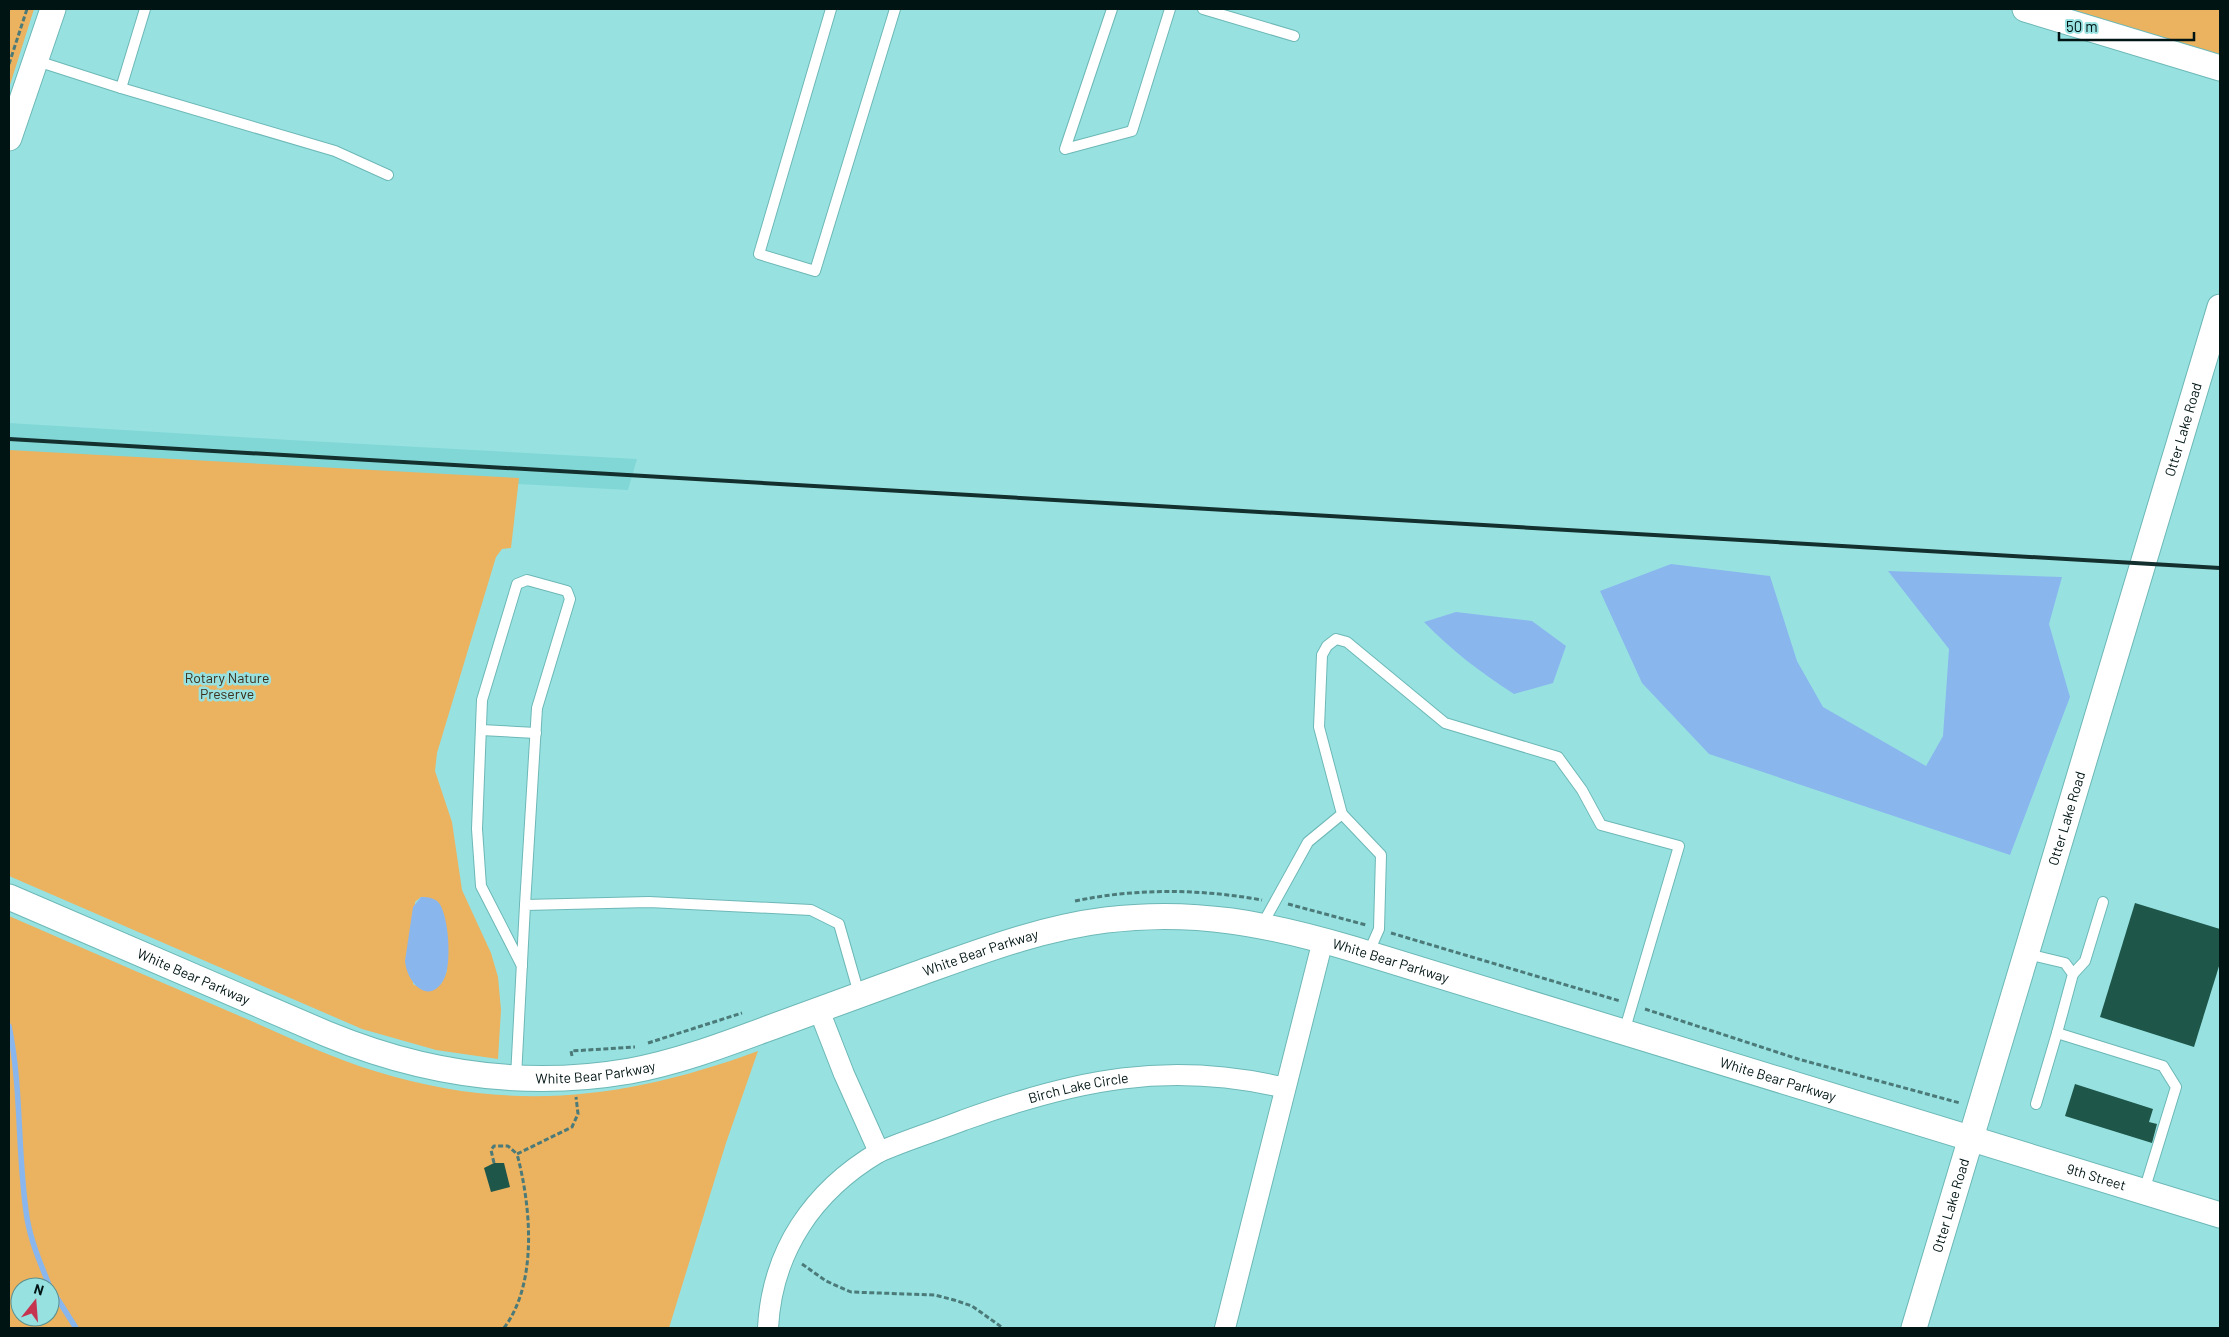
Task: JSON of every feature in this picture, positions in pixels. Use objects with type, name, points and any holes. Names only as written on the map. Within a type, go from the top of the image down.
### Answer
[{"type":"street","points":[[9,138],[37,61],[53,9]]},
{"type":"street","points":[[2025,9],[2220,68]]},
{"type":"street","name":"Otter Lake Road","points":[[1914,1328],[2220,307]]},
{"type":"street","name":"White Bear Parkway","points":[[9,896],[359,1047],[431,1068],[483,1076],[516,1078],[574,1078],[648,1067],[711,1049],[1009,942],[1091,922],[1142,917],[1182,917],[1262,924],[1323,940],[1971,1139]]},
{"type":"street","points":[[1225,1328],[1323,940]]},
{"type":"street","points":[[819,1010],[850,1089],[879,1152]]},
{"type":"street","name":"Birch Lake Circle","points":[[768,1328],[773,1291],[785,1252],[803,1219],[820,1198],[841,1178],[879,1152],[1013,1103],[1093,1081],[1145,1076],[1197,1075],[1249,1081],[1285,1088]]},
{"type":"street","name":"9th Street","points":[[1971,1139],[2220,1215]]},
{"type":"lane","points":[[121,88],[145,9]]},
{"type":"lane","points":[[831,9],[759,254],[815,272],[895,9]]},
{"type":"lane","points":[[1112,9],[1065,149],[1132,131],[1170,9]]},
{"type":"lane","points":[[1203,9],[1294,36]]},
{"type":"lane","points":[[37,61],[121,88],[335,151],[388,175]]},
{"type":"lane","points":[[516,1078],[537,708],[570,599],[567,591],[527,580],[517,584],[482,700],[477,829],[481,886],[522,966]]},
{"type":"lane","points":[[1368,954],[1379,929],[1381,855],[1342,814],[1319,727],[1322,655],[1327,646],[1336,639],[1347,642],[1445,723],[1558,758],[1582,790],[1600,825],[1679,846],[1624,1032]]},
{"type":"lane","points":[[481,730],[536,733]]},
{"type":"lane","points":[[1262,924],[1308,842],[1342,814]]},
{"type":"lane","points":[[526,905],[649,902],[811,910],[839,924],[860,995]]},
{"type":"lane","points":[[2036,1104],[2073,974],[2085,961],[2103,902]]},
{"type":"lane","points":[[2026,954],[2065,964],[2073,974]]},
{"type":"lane","points":[[2057,1034],[2163,1066],[2176,1087],[2144,1191]]},
{"type":"path","points":[[9,64],[27,9]]},
{"type":"path","points":[[1072,902],[1100,896],[1154,891],[1220,892],[1325,913],[1631,1005],[1798,1058],[1980,1110]]},
{"type":"path","points":[[572,1051],[639,1046],[751,1011]]},
{"type":"path","points":[[517,1154],[572,1127],[578,1114],[576,1100]]},
{"type":"path","points":[[494,1163],[491,1150],[494,1146],[508,1146],[517,1154],[527,1201],[526,1269],[519,1304],[504,1328]]},
{"type":"path","points":[[785,1252],[826,1281],[851,1292],[935,1296],[954,1300],[972,1306],[1003,1328]]},
{"type":"shaded area","points":[[9,423],[637,459],[628,490],[9,455]]},
{"type":"shaded area","points":[[1671,564],[1770,576],[1797,661],[1823,707],[1926,766],[1943,736],[1949,649],[1888,571],[2062,577],[2049,624],[2070,697],[2010,855],[1709,754],[1642,683],[1600,591]]},
{"type":"shaded area","points":[[1456,612],[1532,621],[1566,646],[1553,683],[1514,694],[1467,661],[1424,622]]},
{"type":"shaded area","points":[[421,897],[431,898],[439,903],[447,929],[449,952],[446,972],[444,979],[432,991],[420,989],[415,984],[410,977],[405,961],[413,907]]},
{"type":"green space","points":[[9,9],[34,9],[9,88]]},
{"type":"green space","points":[[2026,9],[2220,9],[2220,68]]},
{"type":"green space","name":"Rotary Nature Preserve","points":[[9,450],[519,478],[511,548],[502,549],[496,557],[437,753],[435,771],[452,822],[462,890],[491,953],[498,977],[501,1010],[498,1059],[436,1050],[362,1029],[9,876]],"holes":[[[421,897],[447,971],[441,984],[424,990],[413,984],[415,902]]]},
{"type":"green space","points":[[9,916],[323,1052],[359,1066],[427,1085],[476,1093],[523,1096],[570,1095],[616,1090],[663,1080],[758,1051],[726,1143],[669,1328],[9,1328]]},
{"type":"building","points":[[2135,903],[2220,929],[2220,963],[2194,1047],[2100,1017]]},
{"type":"building","points":[[2075,1084],[2153,1109],[2149,1122],[2157,1124],[2152,1143],[2065,1116]]},
{"type":"building","points":[[494,1163],[504,1163],[510,1187],[491,1192],[484,1168]]},
{"type":"waterway","points":[[9,1026],[16,1074],[27,1218],[34,1245],[46,1277]]},
{"type":"waterway","points":[[60,1303],[76,1328]]},
{"type":"railway","points":[[9,439],[2220,568]]}]
